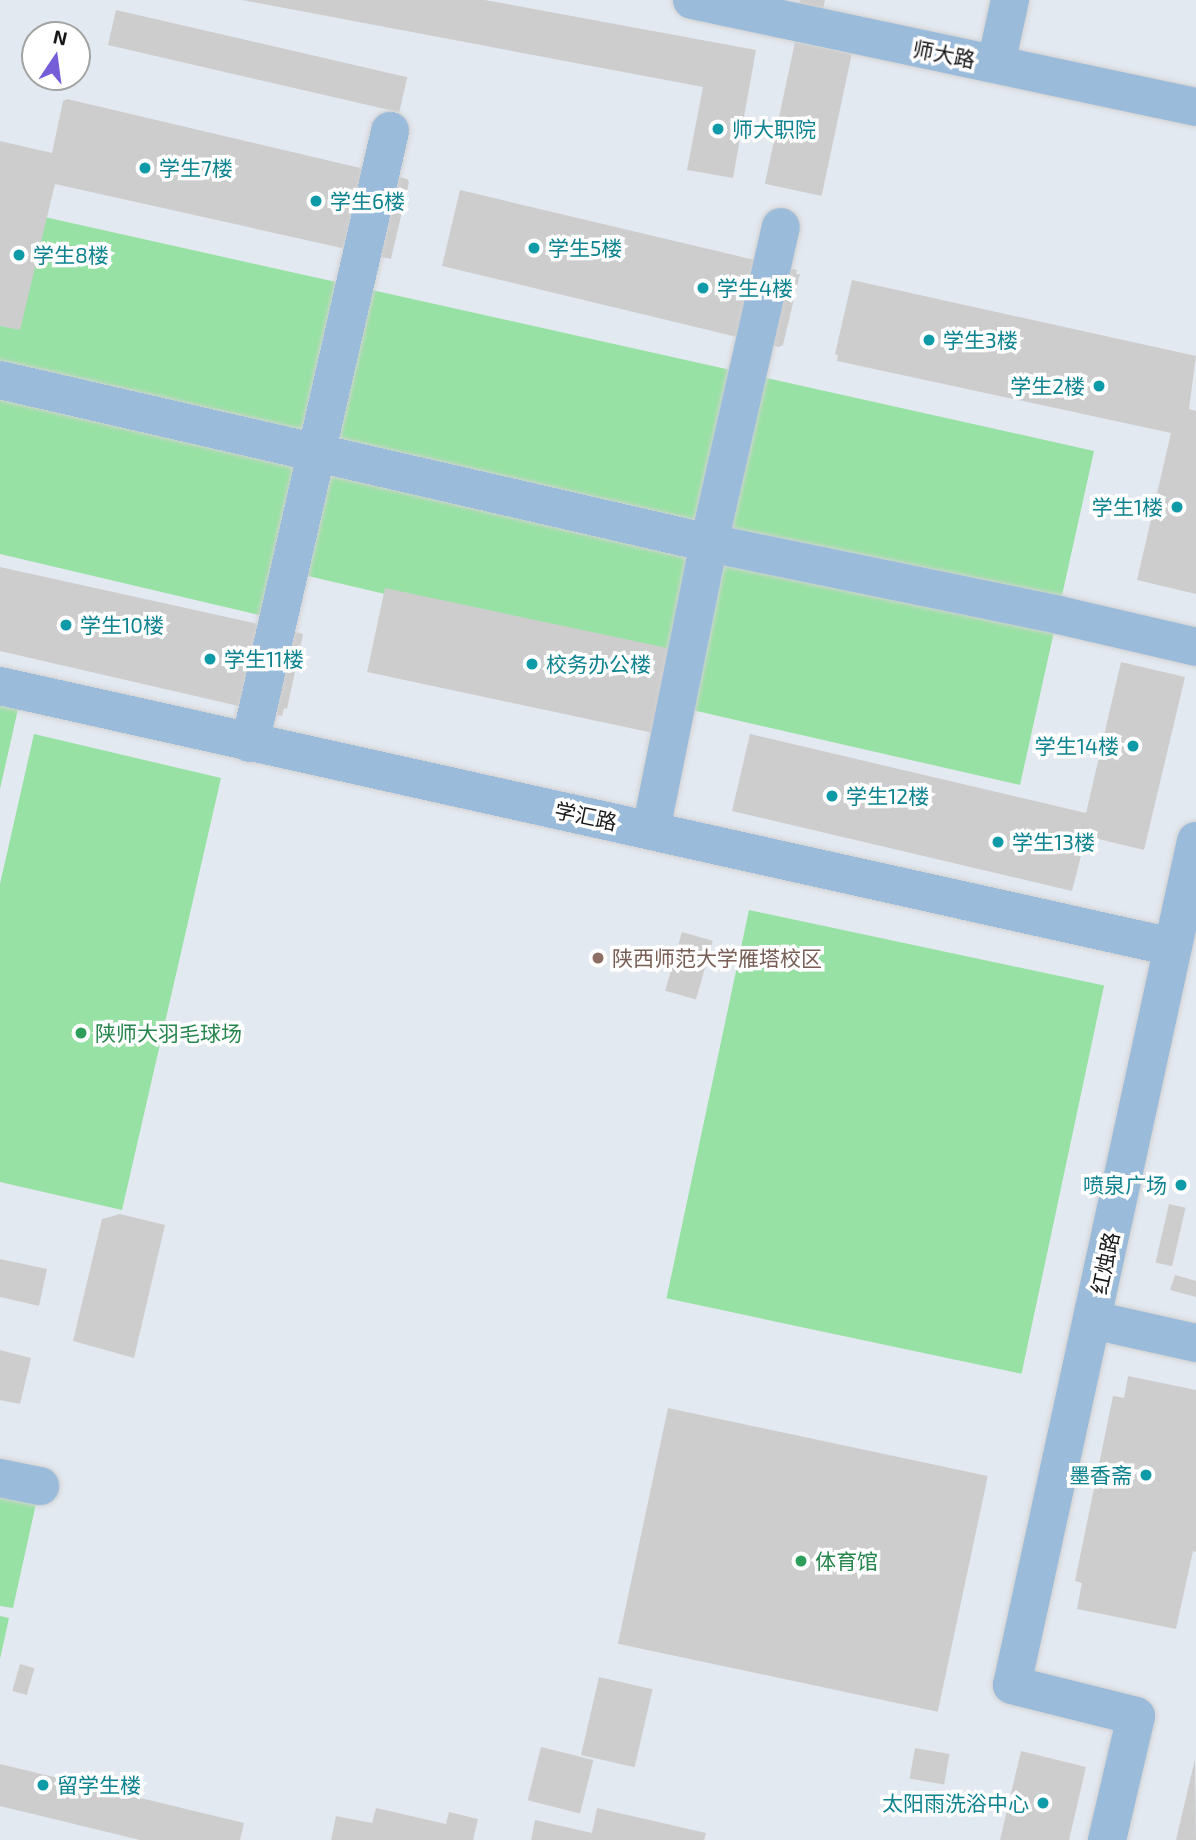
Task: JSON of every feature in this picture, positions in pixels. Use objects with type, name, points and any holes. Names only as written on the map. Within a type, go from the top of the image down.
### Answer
[{"type":"street","name":"师大路","points":[[692,0],[1196,107]]},
{"type":"street","points":[[996,64],[1010,0]]},
{"type":"street","points":[[250,743],[390,131]]},
{"type":"street","points":[[651,830],[709,543],[781,227]]},
{"type":"street","points":[[0,380],[709,543],[1059,615],[1196,647]]},
{"type":"street","name":"学汇路","points":[[0,686],[1172,947]]},
{"type":"street","name":"红烛路","points":[[1107,1840],[1136,1716],[1012,1685],[1196,841]]},
{"type":"street","points":[[1093,1320],[1196,1343]]},
{"type":"street","points":[[0,1478],[40,1486]]},
{"type":"shaded area","name":"陕西师范大学雁塔校区","points":[[0,0],[1196,0],[1196,1840],[0,1840]]},
{"type":"green space","points":[[13,210],[1094,451],[1020,785],[675,706],[685,664],[291,572],[280,620],[0,554],[0,267]]},
{"type":"green space","points":[[0,704],[18,709],[0,789]]},
{"type":"green space","name":"陕师大羽毛球场","points":[[34,734],[221,778],[122,1210],[0,1182],[0,884]]},
{"type":"green space","points":[[749,910],[1104,985],[1022,1374],[666,1298]]},
{"type":"green space","points":[[0,1482],[39,1490],[13,1608],[0,1606]]},
{"type":"green space","points":[[0,1616],[9,1618],[0,1659]]},
{"type":"building","name":"师大职院","points":[[242,0],[485,0],[756,50],[733,178],[687,170],[703,87]]},
{"type":"building","points":[[800,0],[825,0],[822,14],[798,9]]},
{"type":"building","points":[[116,10],[407,77],[399,112],[108,45]]},
{"type":"building","points":[[795,42],[852,54],[822,196],[765,184]]},
{"type":"building","points":[[67,99],[407,179],[409,182],[391,259],[55,184],[20,330],[0,326],[0,141],[52,153],[63,101]]},
{"type":"building","points":[[460,190],[797,270],[796,274],[800,274],[783,345],[779,347],[442,266]]},
{"type":"building","points":[[852,280],[1196,356],[1189,409],[1196,411],[1196,594],[1137,580],[1171,433],[837,361],[838,355],[835,354]]},
{"type":"building","points":[[0,567],[303,634],[287,709],[284,708],[282,716],[0,651]]},
{"type":"building","name":"校务办公楼","points":[[385,588],[697,654],[679,738],[367,672]]},
{"type":"building","points":[[1121,662],[1185,677],[1144,850],[1086,836],[1072,891],[732,811],[750,734],[1086,813]]},
{"type":"building","points":[[682,932],[713,941],[696,999],[665,991]]},
{"type":"building","points":[[1169,1204],[1186,1208],[1172,1266],[1156,1262]]},
{"type":"building","points":[[120,1214],[165,1225],[134,1358],[73,1341],[102,1219]]},
{"type":"building","points":[[0,1259],[47,1269],[39,1306],[0,1297]]},
{"type":"building","points":[[1175,1275],[1196,1281],[1196,1297],[1170,1290]]},
{"type":"building","points":[[0,1350],[31,1358],[20,1404],[0,1400]]},
{"type":"building","name":"墨香斋","points":[[1128,1376],[1196,1390],[1196,1552],[1193,1551],[1176,1629],[1077,1609],[1082,1583],[1075,1581],[1113,1396],[1124,1398]]},
{"type":"building","name":"体育馆","points":[[668,1408],[988,1476],[938,1712],[618,1644]]},
{"type":"building","points":[[20,1664],[34,1668],[27,1695],[12,1691]]},
{"type":"building","points":[[599,1677],[653,1689],[635,1767],[581,1755]]},
{"type":"building","points":[[541,1747],[593,1760],[580,1813],[528,1800]]},
{"type":"building","points":[[915,1748],[949,1754],[944,1785],[910,1779]]},
{"type":"building","name":"太阳雨洗浴中心","points":[[1021,1751],[1086,1767],[1069,1840],[1000,1840]]},
{"type":"building","points":[[1195,1759],[1196,1840],[1176,1840]]},
{"type":"building","name":"留学生楼","points":[[0,1764],[244,1823],[240,1840],[140,1840],[0,1806]]},
{"type":"building","points":[[376,1808],[446,1824],[449,1812],[478,1819],[473,1840],[331,1840],[336,1816],[372,1823]]},
{"type":"building","points":[[597,1808],[706,1833],[704,1840],[531,1840],[535,1820],[592,1833]]},
{"type":"place","name":"师大职院","points":[[718,129]]},
{"type":"place","name":"学生7楼","points":[[145,168]]},
{"type":"place","name":"学生6楼","points":[[316,201]]},
{"type":"place","name":"学生5楼","points":[[534,248]]},
{"type":"place","name":"学生8楼","points":[[19,255]]},
{"type":"place","name":"学生4楼","points":[[703,288]]},
{"type":"place","name":"学生3楼","points":[[929,340]]},
{"type":"place","name":"学生2楼","points":[[1099,386]]},
{"type":"place","name":"学生1楼","points":[[1177,507]]},
{"type":"place","name":"学生10楼","points":[[66,625]]},
{"type":"place","name":"学生11楼","points":[[210,659]]},
{"type":"place","name":"校务办公楼","points":[[532,664]]},
{"type":"place","name":"学生14楼","points":[[1133,746]]},
{"type":"place","name":"学生12楼","points":[[832,796]]},
{"type":"place","name":"学生13楼","points":[[998,842]]},
{"type":"place","name":"陕西师范大学雁塔校区","points":[[598,958]]},
{"type":"place","name":"陕师大羽毛球场","points":[[81,1033]]},
{"type":"place","name":"喷泉广场","points":[[1181,1185]]},
{"type":"place","name":"墨香斋","points":[[1146,1475]]},
{"type":"place","name":"体育馆","points":[[801,1561]]},
{"type":"place","name":"留学生楼","points":[[43,1785]]},
{"type":"place","name":"太阳雨洗浴中心","points":[[1043,1803]]}]
